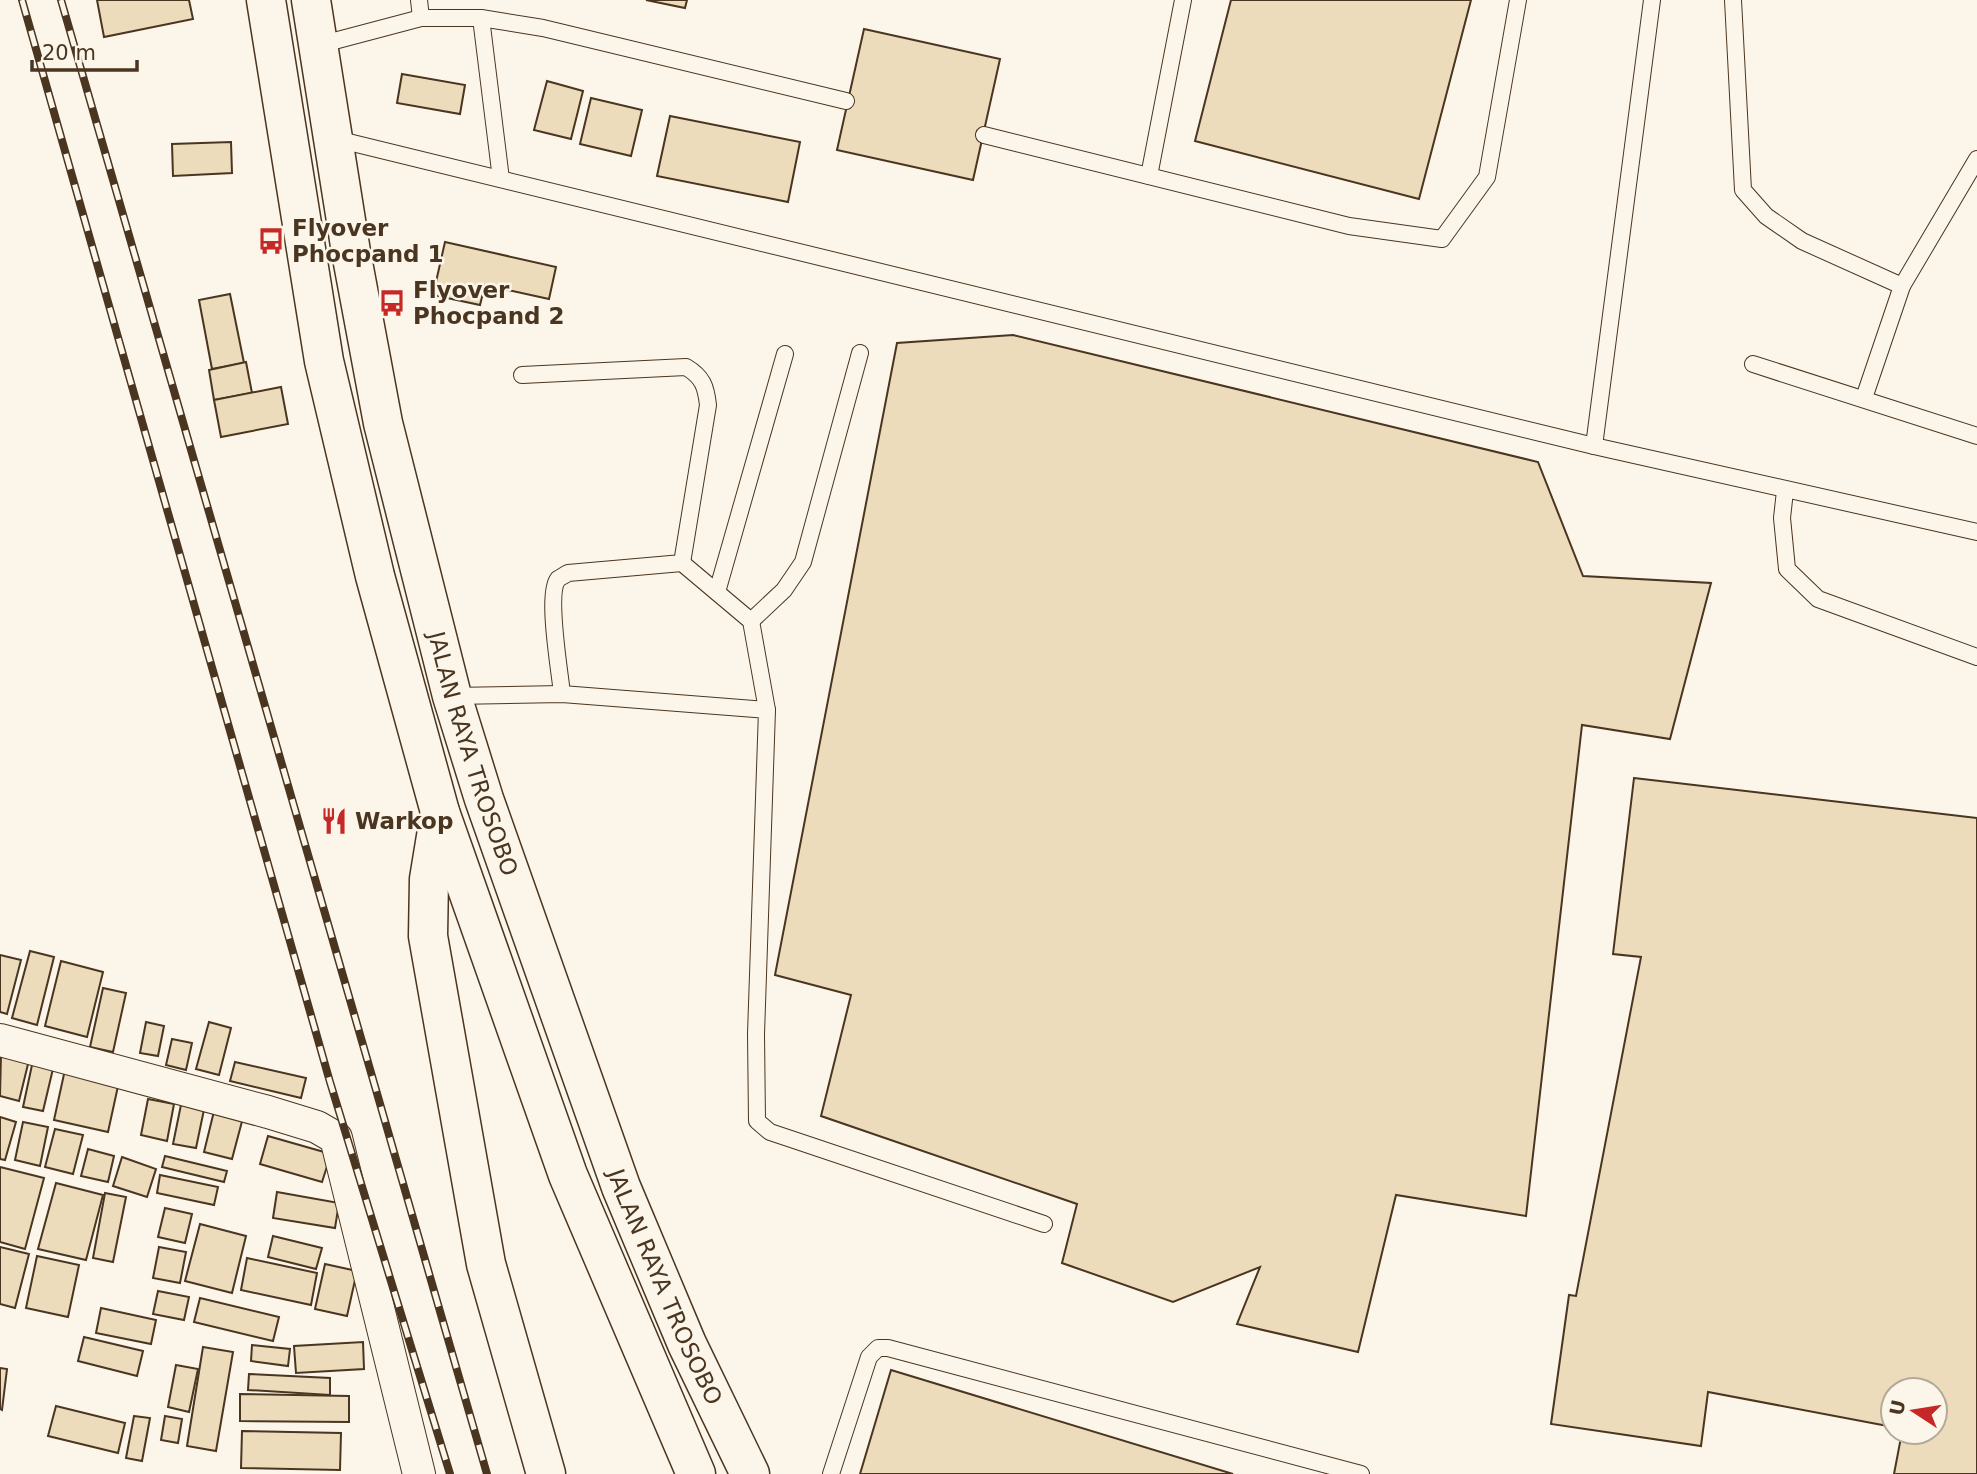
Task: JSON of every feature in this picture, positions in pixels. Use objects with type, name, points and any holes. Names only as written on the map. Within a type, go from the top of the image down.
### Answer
[{"type":"main road","name":"JALAN RAYA TROSOBO","points":[[265,0],[324,361],[374,576],[440,812],[568,1175],[696,1474]]},
{"type":"main road","name":"JALAN RAYA TROSOBO","points":[[311,0],[332,138],[383,423],[452,696],[484,799],[621,1187],[687,1345],[750,1474]]},
{"type":"main road","points":[[440,812],[429,879],[428,936],[486,1264],[546,1474]]},
{"type":"street","points":[[0,1040],[268,1112],[317,1127],[336,1138],[419,1474]]},
{"type":"lane","points":[[419,0],[421,18]]},
{"type":"lane","points":[[1149,176],[1183,0]]},
{"type":"lane","points":[[984,135],[1349,226],[1442,239],[1487,177],[1518,0]]},
{"type":"lane","points":[[1594,446],[1652,0]]},
{"type":"lane","points":[[1733,0],[1743,190],[1766,216],[1802,241],[1902,286]]},
{"type":"lane","points":[[318,46],[421,18],[481,18],[543,27],[846,101]]},
{"type":"lane","points":[[481,18],[501,179]]},
{"type":"lane","points":[[332,138],[1594,446],[1784,491],[1977,532]]},
{"type":"lane","points":[[1864,398],[1902,286],[1977,159]]},
{"type":"lane","points":[[751,621],[784,590],[803,562],[860,353]]},
{"type":"lane","points":[[717,592],[785,354]]},
{"type":"lane","points":[[1753,364],[1977,436]]},
{"type":"lane","points":[[523,374],[686,368],[699,375],[706,387],[708,405],[682,563]]},
{"type":"lane","points":[[1784,491],[1782,518],[1787,569],[1818,599],[1977,657]]},
{"type":"lane","points":[[562,694],[554,592],[557,580],[568,573],[682,563],[751,621],[767,709],[756,1034],[757,1121],[782,1136],[1044,1224]]},
{"type":"lane","points":[[452,696],[562,694],[767,709]]},
{"type":"lane","points":[[831,1474],[869,1357],[878,1348],[888,1348],[1361,1474]]},
{"type":"building","points":[[97,0],[189,0],[193,19],[104,37]]},
{"type":"building","points":[[646,0],[687,0],[685,8]]},
{"type":"building","points":[[1231,0],[1471,0],[1419,199],[1195,141]]},
{"type":"building","points":[[864,29],[1000,59],[973,180],[837,150]]},
{"type":"building","points":[[402,74],[465,85],[460,114],[397,103]]},
{"type":"building","points":[[547,81],[583,91],[571,139],[534,130]]},
{"type":"building","points":[[591,98],[642,110],[631,156],[580,144]]},
{"type":"building","points":[[670,116],[800,142],[788,202],[657,176]]},
{"type":"building","points":[[231,142],[232,173],[173,176],[172,144]]},
{"type":"building","points":[[445,242],[556,267],[549,299],[485,285],[480,305],[433,295]]},
{"type":"building","points":[[230,294],[244,363],[212,369],[199,300]]},
{"type":"building","points":[[1013,335],[1538,462],[1583,576],[1711,583],[1670,739],[1582,725],[1526,1216],[1396,1195],[1358,1352],[1237,1324],[1260,1267],[1173,1302],[1062,1263],[1077,1204],[821,1116],[851,995],[775,975],[897,343]]},
{"type":"building","points":[[246,362],[252,393],[214,400],[209,370]]},
{"type":"building","points":[[281,387],[288,424],[221,437],[214,400]]},
{"type":"building","points":[[1634,778],[1977,818],[1977,1474],[1894,1474],[1899,1446],[1949,1446],[1949,1376],[1879,1376],[1879,1424],[1708,1392],[1701,1446],[1551,1424],[1569,1295],[1576,1296],[1641,957],[1613,954]]},
{"type":"building","points":[[30,951],[54,957],[37,1025],[12,1018]]},
{"type":"building","points":[[0,955],[21,960],[7,1014],[0,1012]]},
{"type":"building","points":[[61,961],[103,972],[87,1037],[45,1026]]},
{"type":"building","points":[[103,988],[126,993],[113,1052],[90,1047]]},
{"type":"building","points":[[146,1022],[164,1026],[158,1056],[140,1053]]},
{"type":"building","points":[[209,1022],[231,1028],[219,1075],[196,1069]]},
{"type":"building","points":[[172,1039],[192,1043],[186,1070],[166,1065]]},
{"type":"building","points":[[35,1051],[56,1056],[43,1111],[23,1107]]},
{"type":"building","points":[[1,1054],[29,1060],[19,1101],[0,1096]]},
{"type":"building","points":[[235,1062],[306,1078],[301,1098],[230,1081]]},
{"type":"building","points":[[66,1065],[120,1077],[108,1132],[54,1120]]},
{"type":"building","points":[[183,1095],[206,1100],[196,1148],[173,1144]]},
{"type":"building","points":[[148,1099],[174,1104],[167,1141],[141,1135]]},
{"type":"building","points":[[216,1103],[245,1110],[232,1159],[204,1152]]},
{"type":"building","points":[[0,1117],[16,1122],[5,1160],[0,1159]]},
{"type":"building","points":[[23,1122],[48,1127],[40,1166],[15,1160]]},
{"type":"building","points":[[55,1129],[83,1135],[73,1174],[45,1167]]},
{"type":"building","points":[[268,1136],[331,1154],[322,1182],[260,1164]]},
{"type":"building","points":[[88,1149],[114,1156],[108,1182],[81,1176]]},
{"type":"building","points":[[165,1156],[227,1171],[224,1182],[162,1167]]},
{"type":"building","points":[[122,1157],[156,1169],[147,1197],[113,1186]]},
{"type":"building","points":[[0,1167],[44,1178],[25,1249],[0,1242]]},
{"type":"building","points":[[160,1175],[218,1187],[214,1205],[157,1193]]},
{"type":"building","points":[[56,1183],[103,1195],[86,1260],[38,1249]]},
{"type":"building","points":[[277,1192],[339,1203],[335,1228],[273,1218]]},
{"type":"building","points":[[105,1193],[126,1197],[113,1262],[93,1258]]},
{"type":"building","points":[[165,1208],[192,1214],[185,1243],[158,1237]]},
{"type":"building","points":[[200,1224],[246,1236],[232,1293],[185,1281]]},
{"type":"building","points":[[273,1236],[322,1248],[316,1269],[268,1257]]},
{"type":"building","points":[[0,1247],[29,1254],[15,1308],[0,1304]]},
{"type":"building","points":[[159,1247],[186,1252],[180,1283],[153,1278]]},
{"type":"building","points":[[37,1256],[79,1265],[68,1317],[26,1308]]},
{"type":"building","points":[[247,1258],[317,1273],[311,1305],[241,1290]]},
{"type":"building","points":[[325,1264],[357,1271],[347,1316],[315,1309]]},
{"type":"building","points":[[158,1291],[189,1297],[184,1320],[153,1314]]},
{"type":"building","points":[[200,1298],[279,1317],[273,1341],[194,1322]]},
{"type":"building","points":[[101,1308],[156,1320],[151,1344],[96,1333]]},
{"type":"building","points":[[84,1337],[143,1351],[137,1376],[78,1361]]},
{"type":"building","points":[[363,1342],[364,1369],[296,1373],[294,1346]]},
{"type":"building","points":[[252,1345],[290,1349],[288,1366],[251,1361]]},
{"type":"building","points":[[203,1347],[233,1352],[216,1451],[187,1446]]},
{"type":"building","points":[[176,1365],[198,1369],[189,1412],[168,1407]]},
{"type":"building","points":[[0,1368],[7,1369],[2,1410],[0,1409]]},
{"type":"building","points":[[891,1370],[1233,1474],[860,1474]]},
{"type":"building","points":[[249,1374],[330,1378],[330,1395],[248,1390]]},
{"type":"building","points":[[240,1394],[349,1396],[349,1422],[240,1421]]},
{"type":"building","points":[[56,1406],[125,1423],[118,1453],[48,1436]]},
{"type":"building","points":[[134,1416],[150,1418],[142,1461],[126,1458]]},
{"type":"building","points":[[165,1416],[182,1419],[178,1443],[161,1440]]},
{"type":"building","points":[[242,1431],[341,1433],[340,1470],[241,1468]]},
{"type":"railway","points":[[22,0],[330,1082],[450,1474]]},
{"type":"railway","points":[[61,0],[487,1474]]},
{"type":"place","name":"Flyover Phocpand 1","points":[[271,241]]},
{"type":"place","name":"Flyover Phocpand 2","points":[[392,303]]},
{"type":"place","name":"Warkop","points":[[334,821]]}]
